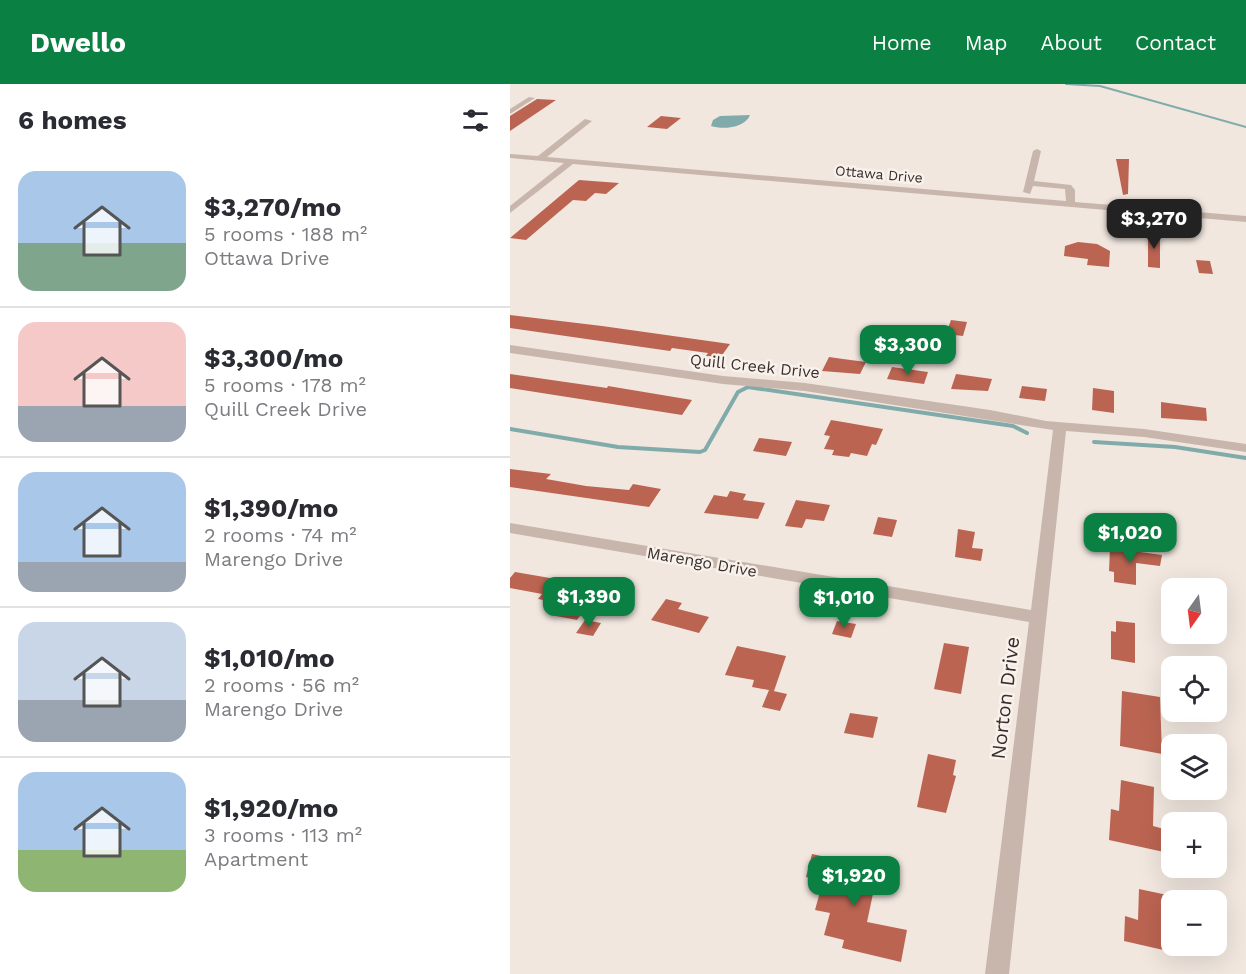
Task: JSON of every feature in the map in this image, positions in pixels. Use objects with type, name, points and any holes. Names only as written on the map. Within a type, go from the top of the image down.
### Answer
[{"type":"street","points":[[510,111],[531,98]]},
{"type":"street","points":[[539,159],[588,121]]},
{"type":"street","points":[[1024,200],[1037,151]]},
{"type":"street","name":"Ottawa Drive","points":[[510,156],[1246,219]]},
{"type":"street","points":[[510,210],[572,161]]},
{"type":"street","points":[[1029,183],[1068,187],[1071,190],[1070,204]]},
{"type":"street","name":"Quill Creek Drive","points":[[510,350],[723,380],[805,387],[990,414],[1060,427],[1144,433],[1246,448]]},
{"type":"street","name":"Norton Drive","points":[[997,974],[1060,427]]},
{"type":"street","name":"Marengo Drive","points":[[510,528],[726,567],[1037,617]]},
{"type":"water","points":[[750,115],[743,123],[733,127],[711,126],[713,120],[720,116]]},
{"type":"building","points":[[537,99],[556,100],[510,131],[510,116]]},
{"type":"building","points":[[661,116],[681,118],[667,129],[647,127]]},
{"type":"building","points":[[1116,159],[1129,159],[1128,194],[1123,195]]},
{"type":"building","points":[[579,180],[619,183],[606,194],[595,193],[586,201],[573,200],[526,240],[510,238]]},
{"type":"building","points":[[1148,232],[1160,234],[1160,268],[1148,267]]},
{"type":"building","points":[[1078,242],[1097,244],[1110,251],[1109,267],[1087,265],[1088,259],[1064,256],[1065,246]]},
{"type":"building","points":[[1196,260],[1210,261],[1213,274],[1199,273]]},
{"type":"building","points":[[510,315],[730,344],[720,358],[706,356],[708,353],[672,348],[670,351],[510,328]]},
{"type":"building","points":[[951,320],[967,322],[963,336],[946,334]]},
{"type":"building","points":[[829,357],[866,362],[860,374],[822,371]]},
{"type":"building","points":[[892,367],[928,372],[924,384],[887,379]]},
{"type":"building","points":[[510,374],[607,388],[608,386],[692,400],[682,415],[510,388]]},
{"type":"building","points":[[956,374],[992,379],[988,391],[951,389]]},
{"type":"building","points":[[1022,386],[1047,389],[1045,401],[1019,398]]},
{"type":"building","points":[[1093,388],[1114,391],[1114,413],[1092,410]]},
{"type":"building","points":[[1161,402],[1206,408],[1207,421],[1161,418]]},
{"type":"building","points":[[831,420],[883,429],[876,445],[872,444],[867,456],[851,453],[849,457],[832,455],[834,450],[824,449],[830,436],[824,435]]},
{"type":"building","points":[[759,438],[792,442],[786,456],[753,451]]},
{"type":"building","points":[[510,469],[551,474],[546,479],[586,486],[629,490],[633,484],[661,489],[649,507],[510,487]]},
{"type":"building","points":[[730,491],[746,494],[743,500],[765,503],[758,519],[704,513],[714,495],[727,497]]},
{"type":"building","points":[[796,500],[830,505],[824,521],[806,519],[802,528],[785,526]]},
{"type":"building","points":[[878,517],[897,520],[892,537],[873,534]]},
{"type":"building","points":[[958,529],[975,532],[972,548],[983,549],[981,561],[955,557]]},
{"type":"building","points":[[1110,548],[1162,555],[1160,566],[1136,563],[1136,585],[1114,582],[1114,572],[1109,571]]},
{"type":"building","points":[[515,572],[579,583],[573,592],[594,596],[577,620],[556,616],[564,604],[538,599],[542,594],[510,588],[510,578]]},
{"type":"building","points":[[666,599],[682,603],[678,609],[709,617],[699,633],[651,620]]},
{"type":"building","points":[[585,620],[601,623],[593,636],[576,633]]},
{"type":"building","points":[[837,621],[856,624],[851,638],[832,634]]},
{"type":"building","points":[[1116,621],[1135,623],[1135,663],[1111,659],[1111,631],[1116,632]]},
{"type":"building","points":[[944,643],[969,647],[961,694],[934,689]]},
{"type":"building","points":[[737,646],[786,656],[774,691],[752,687],[754,680],[725,675]]},
{"type":"building","points":[[769,690],[787,694],[780,711],[762,707]]},
{"type":"building","points":[[1122,691],[1160,697],[1161,754],[1120,746]]},
{"type":"building","points":[[850,713],[878,717],[873,738],[844,733]]},
{"type":"building","points":[[928,754],[956,760],[953,775],[956,776],[946,813],[917,807]]},
{"type":"building","points":[[1121,780],[1154,787],[1153,826],[1161,828],[1161,851],[1109,840],[1111,809],[1119,811]]},
{"type":"building","points":[[812,854],[886,870],[882,891],[874,889],[867,922],[907,930],[901,962],[842,948],[844,940],[824,935],[830,913],[815,910],[823,881],[806,877]]},
{"type":"building","points":[[1139,889],[1161,894],[1161,949],[1124,941],[1125,916],[1138,920]]},
{"type":"waterway","points":[[1066,84],[1100,86],[1246,127]]},
{"type":"waterway","points":[[510,429],[618,447],[700,452],[705,450],[738,392],[748,387],[1013,426],[1027,433]]},
{"type":"waterway","points":[[1094,442],[1175,447],[1246,458]]}]
